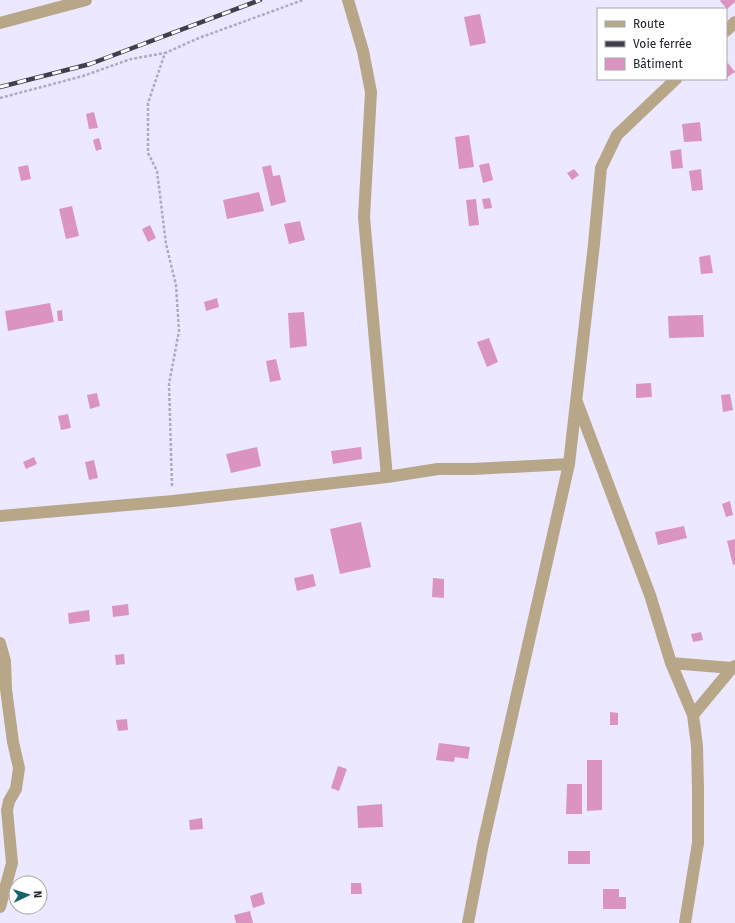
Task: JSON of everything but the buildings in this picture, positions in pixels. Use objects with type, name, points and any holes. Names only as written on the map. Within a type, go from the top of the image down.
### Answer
[{"type":"street","points":[[0,23],[86,0]]},
{"type":"street","points":[[348,0],[363,51],[370,92],[364,217],[387,477]]},
{"type":"street","points":[[727,30],[735,22]]},
{"type":"street","points":[[468,923],[483,844],[568,464],[594,244],[601,168],[617,136],[675,80]]},
{"type":"street","points":[[576,399],[650,595],[671,663],[693,715],[697,746],[698,843],[685,923]]},
{"type":"street","points":[[0,516],[173,501],[387,477],[438,469],[473,469],[568,464]]},
{"type":"street","points":[[0,643],[5,661],[3,692],[12,742],[19,768],[16,789],[9,801],[7,810],[12,863],[0,907]]},
{"type":"street","points":[[671,663],[733,667]]},
{"type":"street","points":[[693,715],[733,667]]},
{"type":"path","points":[[0,98],[83,76],[132,59],[165,53],[199,38],[303,0]]},
{"type":"path","points":[[165,53],[148,104],[148,153],[157,171],[166,244],[176,285],[179,331],[169,384],[173,501]]},
{"type":"railway","points":[[0,87],[90,64],[260,0]]}]
